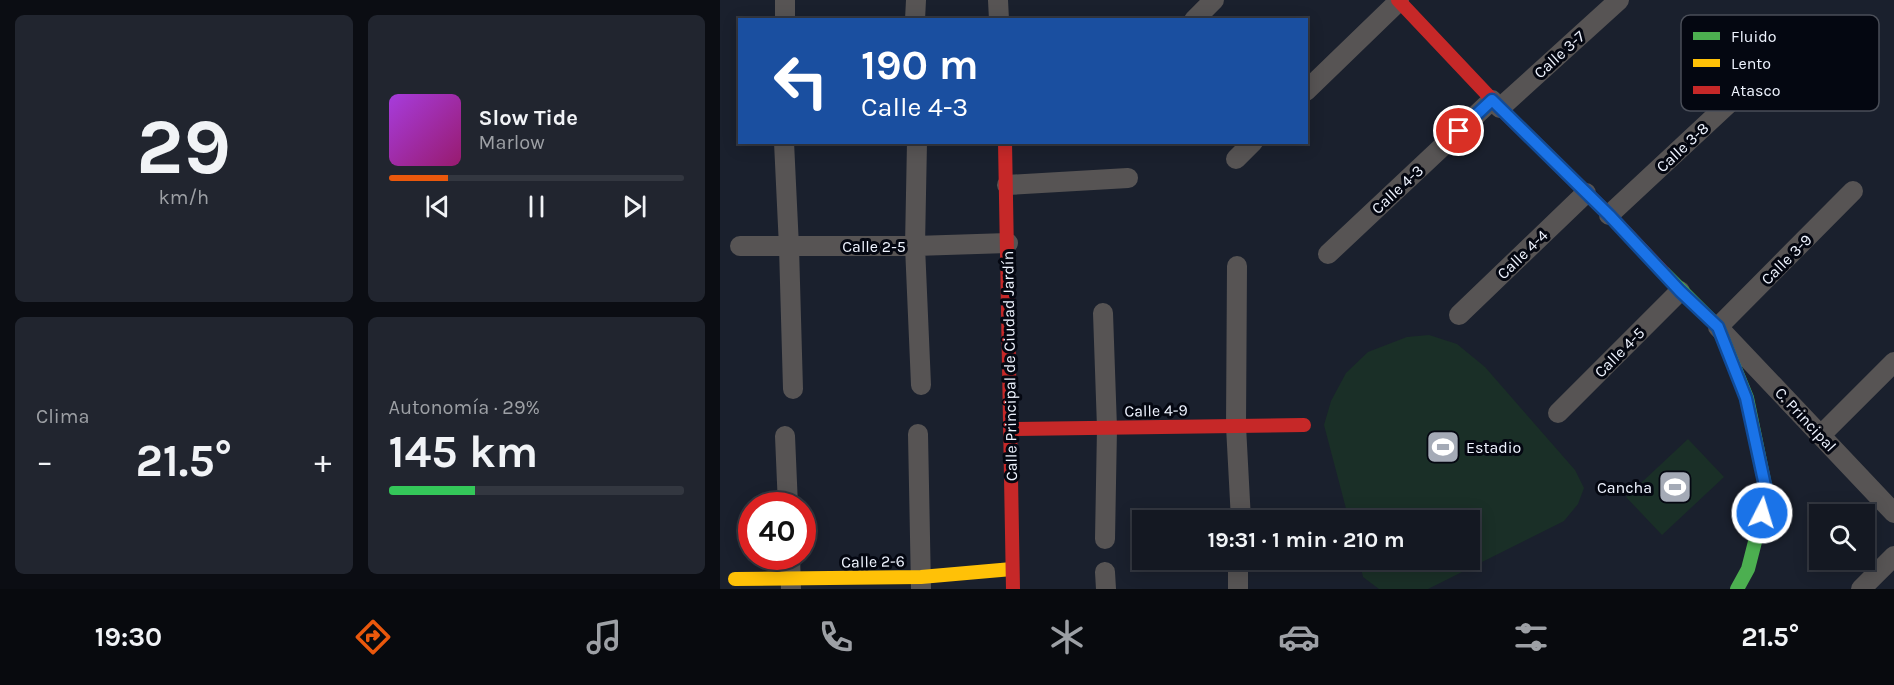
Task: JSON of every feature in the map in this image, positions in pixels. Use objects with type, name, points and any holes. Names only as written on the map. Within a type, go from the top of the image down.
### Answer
[{"type":"street","points":[[785,0],[785,18]]},
{"type":"street","points":[[915,18],[916,0]]},
{"type":"street","points":[[998,0],[999,18]]},
{"type":"street","points":[[1196,18],[1214,0]]},
{"type":"street","points":[[1308,89],[1399,0],[1496,104],[1718,327],[1746,398],[1767,495],[1748,569],[1737,589]]},
{"type":"street","name":"Calle 3-7","points":[[1496,104],[1619,0]]},
{"type":"street","name":"Calle 4-3","points":[[1328,254],[1496,104]]},
{"type":"street","name":"Calle 3-8","points":[[1609,215],[1721,111]]},
{"type":"street","points":[[784,144],[793,389]]},
{"type":"street","points":[[916,144],[915,246],[921,386]]},
{"type":"street","name":"Calle Principal de Ciudad Jardín","points":[[1005,144],[1013,589]]},
{"type":"street","points":[[1236,159],[1251,144]]},
{"type":"street","points":[[1007,185],[1128,178]]},
{"type":"street","name":"Calle 3-9","points":[[1718,327],[1853,191]]},
{"type":"street","name":"Calle 4-4","points":[[1459,315],[1586,193]]},
{"type":"street","name":"Calle 2-5","points":[[740,246],[915,246],[1008,243]]},
{"type":"street","points":[[1237,266],[1236,426],[1240,510]]},
{"type":"street","name":"Calle 4-5","points":[[1558,413],[1680,291]]},
{"type":"street","points":[[1103,313],[1107,428],[1105,539]]},
{"type":"street","name":"C. Principal","points":[[1718,327],[1894,513]]},
{"type":"street","points":[[1821,435],[1894,362]]},
{"type":"street","name":"Calle 4-9","points":[[1010,429],[1304,425]]},
{"type":"street","points":[[918,434],[921,583]]},
{"type":"street","points":[[785,436],[787,492]]},
{"type":"street","points":[[1861,589],[1894,556]]},
{"type":"street","name":"Calle 2-6","points":[[735,579],[791,584],[921,583],[1012,569]]},
{"type":"green space","name":"Estadio","points":[[1429,335],[1457,344],[1485,367],[1575,470],[1584,488],[1578,504],[1564,521],[1480,563],[1480,510],[1346,510],[1324,425],[1331,401],[1346,373],[1368,352],[1407,337]]},
{"type":"green space","name":"Cancha","points":[[1688,439],[1724,477],[1662,535],[1626,497]]},
{"type":"green space","name":"Estadio","points":[[1361,570],[1466,570],[1428,589],[1379,589],[1363,577]]},
{"type":"traffic: fast","points":[[1664,273],[1718,327],[1747,398],[1767,495],[1748,569],[1737,589]]},
{"type":"traffic: slow","points":[[735,579],[921,577],[1012,569]]},
{"type":"traffic: jam","points":[[1398,0],[1500,108],[1609,215],[1664,273]]},
{"type":"traffic: jam","points":[[1005,144],[1013,589]]},
{"type":"traffic: jam","points":[[1010,429],[1304,425]]},
{"type":"place","name":"Estadio","points":[[1443,447]]},
{"type":"place","name":"Cancha","points":[[1675,487]]},
{"type":"route","points":[[1459,131],[1492,100],[1718,327],[1746,398],[1767,495],[1762,513]]}]
